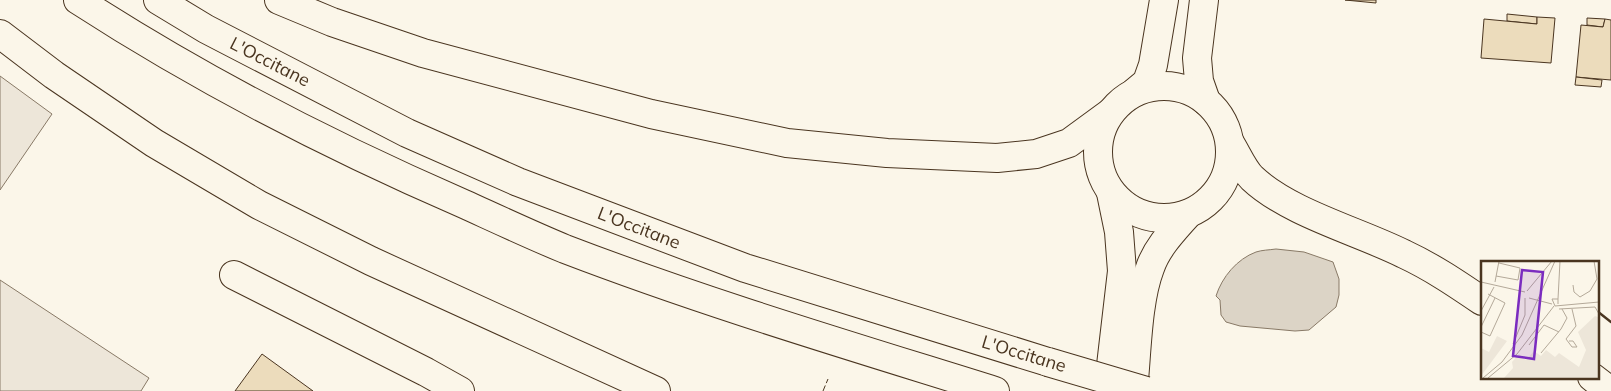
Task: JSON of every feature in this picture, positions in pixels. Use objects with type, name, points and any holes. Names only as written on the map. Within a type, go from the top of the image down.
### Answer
[{"type":"main road","points":[[78,0],[124,30],[260,108],[402,177],[563,248],[726,307],[995,391]]},
{"type":"main road","name":"L'Occitane","points":[[158,0],[206,29],[407,133],[518,182],[745,268],[1146,391]]},
{"type":"main road","points":[[279,0],[332,22],[423,53],[651,114],[787,143],[887,153],[996,158],[1036,154],[1069,143],[1110,113],[1121,101],[1147,82],[1158,44],[1164,0]]},
{"type":"main road","points":[[1204,0],[1197,58],[1199,81],[1206,101]]},
{"type":"main road","points":[[0,34],[54,76],[146,137],[259,205],[371,261],[656,391]]},
{"type":"main road","points":[[1135,92],[1152,86],[1172,86],[1190,91],[1206,101],[1217,112],[1226,127],[1230,142],[1250,176],[1271,194],[1298,208],[1404,254],[1446,277],[1481,300]]},
{"type":"main road","points":[[1108,391],[1122,271],[1119,232],[1111,193],[1101,174],[1097,153],[1100,132],[1110,113]]},
{"type":"main road","points":[[1111,193],[1127,208],[1146,216],[1168,219],[1188,214],[1207,203],[1222,186],[1229,165],[1230,142]]},
{"type":"main road","points":[[1133,391],[1143,295],[1150,266],[1164,242],[1188,214]]},
{"type":"main road","points":[[234,275],[460,391]]},
{"type":"main road","points":[[1593,378],[1610,391]]},
{"type":"shaded area","points":[[0,76],[52,114],[0,190]]},
{"type":"shaded area","points":[[1276,249],[1304,252],[1333,262],[1339,279],[1339,295],[1336,307],[1309,330],[1295,331],[1240,326],[1226,322],[1221,315],[1220,300],[1216,296],[1226,276],[1231,269],[1249,255],[1258,251]]},
{"type":"shaded area","points":[[0,280],[149,378],[141,391],[0,391]]},
{"type":"building","points":[[1345,0],[1376,0],[1376,3]]},
{"type":"building","points":[[1507,14],[1537,17],[1537,24],[1507,21]]},
{"type":"building","points":[[1537,17],[1555,18],[1551,63],[1481,58],[1484,19],[1537,24]]},
{"type":"building","points":[[1587,18],[1605,19],[1603,27],[1587,25]]},
{"type":"building","points":[[1605,19],[1611,20],[1611,80],[1576,77],[1581,25],[1603,27]]},
{"type":"building","points":[[1576,77],[1602,80],[1601,87],[1575,85]]},
{"type":"building","points":[[262,354],[313,391],[235,391]]},
{"type":"fence","points":[[823,391],[828,379]]},
{"type":"wall","points":[[1598,312],[1611,322]]}]
